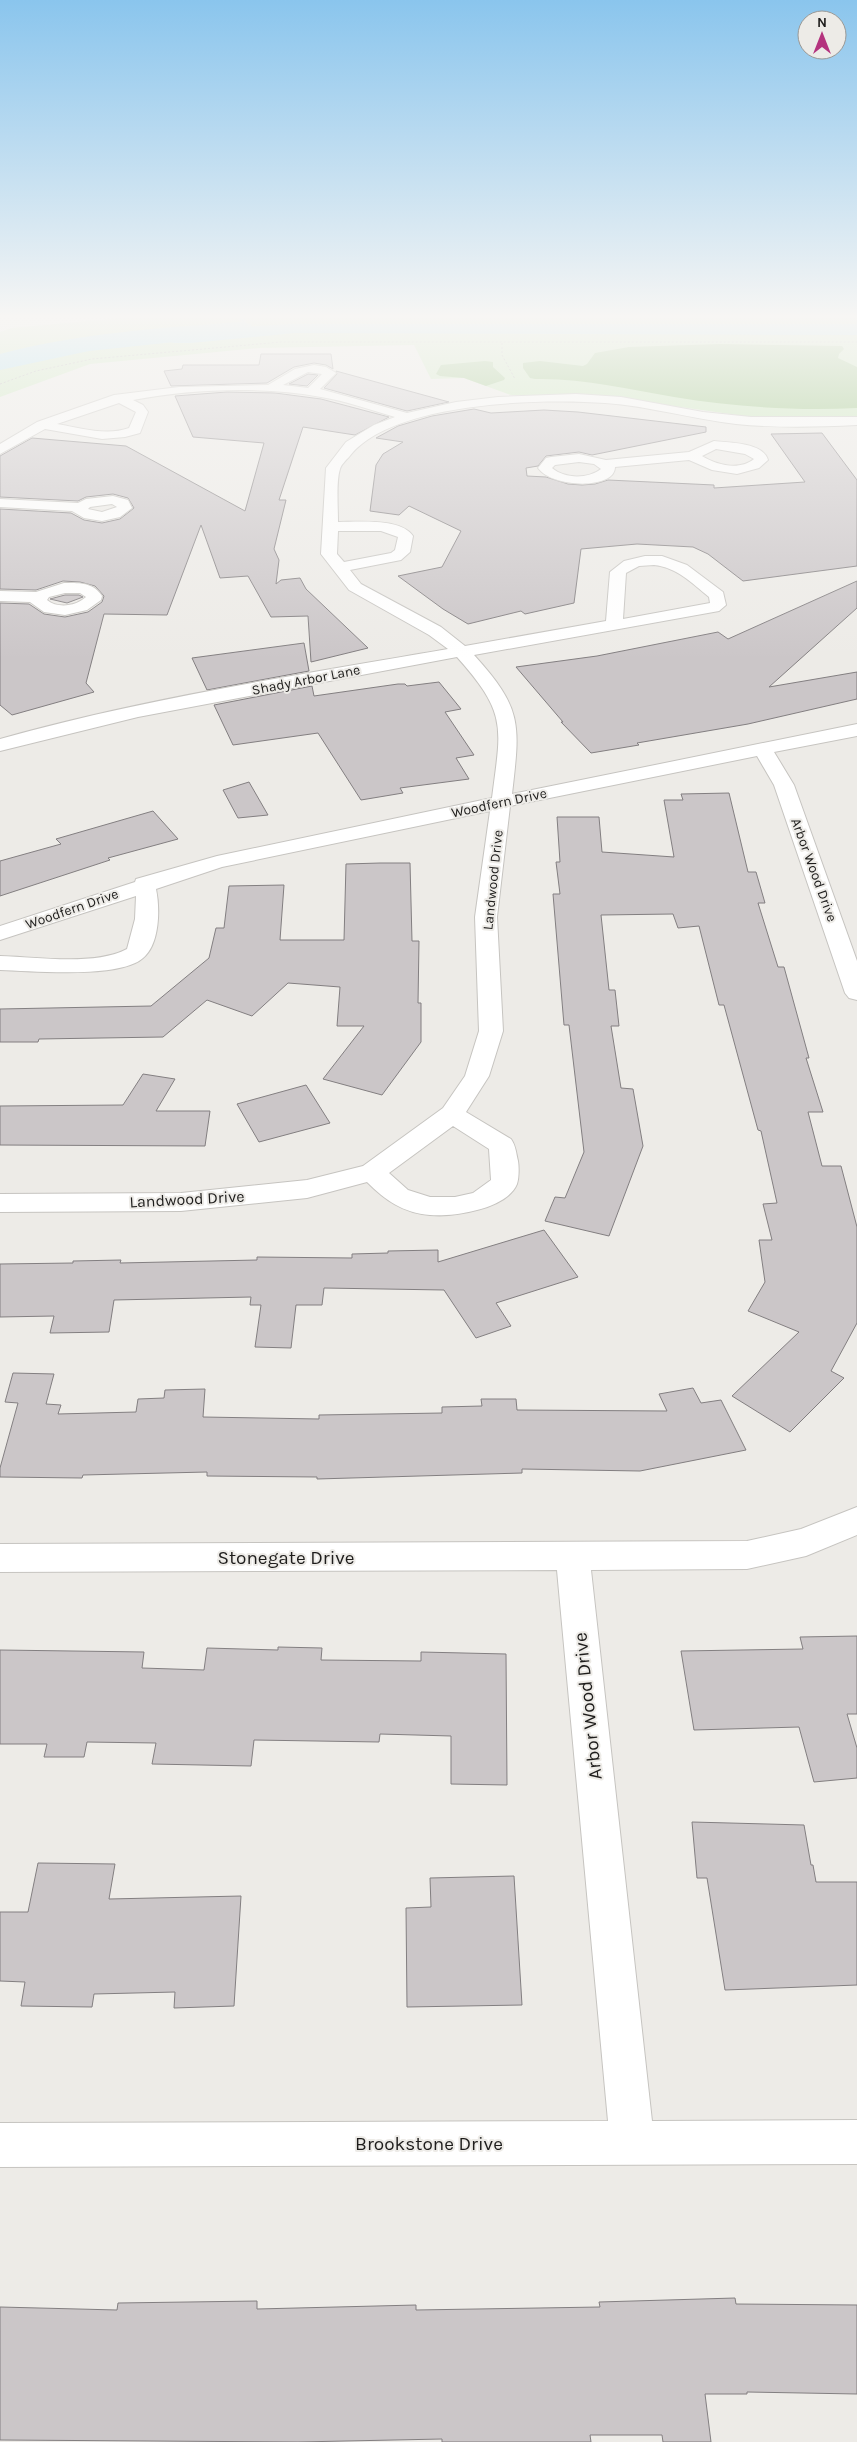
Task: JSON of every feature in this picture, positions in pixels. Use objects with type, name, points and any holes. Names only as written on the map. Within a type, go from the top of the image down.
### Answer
[{"type":"street","points":[[0,450],[32,431]]},
{"type":"street","points":[[82,431],[103,434],[128,434],[133,431]]},
{"type":"street","name":"Landwood Drive","points":[[0,1203],[181,1202],[230,1198],[307,1189],[372,1172],[452,1114],[477,1076],[491,1031],[486,917],[509,740],[506,715],[488,681],[461,651],[435,631],[355,586],[338,568],[329,554],[333,468],[339,454],[374,431]]},
{"type":"street","points":[[604,464],[692,456],[714,445],[726,431]]},
{"type":"street","points":[[692,456],[703,464],[728,468],[752,466],[761,460],[756,453],[748,450],[714,445]]},
{"type":"street","points":[[0,503],[79,507]]},
{"type":"street","points":[[330,526],[389,528],[402,532],[406,536],[402,552],[396,557],[338,568]]},
{"type":"street","name":"Shady Arbor Lane","points":[[0,744],[126,714],[461,651],[614,625],[713,608],[718,605],[719,599],[717,595],[676,565],[666,562],[633,563],[623,566],[618,572],[614,625]]},
{"type":"street","points":[[0,596],[39,598]]},
{"type":"street","name":"Woodfern Drive","points":[[0,933],[144,884],[217,862],[857,730]]},
{"type":"street","name":"Arbor Wood Drive","points":[[764,750],[784,786],[857,992]]},
{"type":"street","points":[[0,963],[102,964],[121,961],[134,955],[141,946],[149,902],[144,884]]},
{"type":"street","points":[[372,1172],[398,1196],[429,1206],[455,1206],[482,1200],[504,1183],[505,1165],[502,1145],[452,1114]]},
{"type":"street","points":[[573,1557],[747,1556],[806,1542],[857,1520]]},
{"type":"street","name":"Arbor Wood Drive","points":[[573,1557],[632,2144]]},
{"type":"street","name":"Stonegate Drive","points":[[0,1558],[573,1557]]},
{"type":"street","name":"Brookstone Drive","points":[[0,2146],[857,2142]]},
{"type":"building","points":[[190,431],[302,431],[279,500],[286,500],[274,549],[279,560],[276,584],[281,580],[300,578],[306,589],[368,648],[311,662],[308,616],[271,617],[248,576],[220,578],[201,525],[167,615],[104,614],[86,683],[94,692],[12,715],[0,705],[0,603],[29,604],[44,614],[65,617],[88,612],[102,602],[104,596],[95,586],[80,582],[63,581],[36,590],[0,589],[0,509],[71,513],[84,520],[102,523],[120,519],[134,508],[128,498],[113,494],[86,497],[78,501],[0,497],[0,456],[32,438],[126,446],[245,511],[264,443],[193,437]]},
{"type":"building","points":[[329,431],[363,431],[355,435]]},
{"type":"building","points":[[389,431],[706,431],[592,455],[579,452],[546,456],[538,466],[526,468],[527,476],[546,477],[568,484],[582,485],[608,480],[714,485],[714,488],[805,482],[771,434],[822,433],[857,480],[857,566],[743,581],[708,554],[693,547],[637,544],[581,549],[574,603],[525,614],[521,611],[468,624],[443,609],[398,576],[442,567],[461,531],[409,506],[399,515],[370,511],[376,465],[383,454],[403,442],[376,438]]},
{"type":"building","points":[[857,581],[857,608],[769,687],[857,672],[857,699],[748,724],[591,753],[561,722],[563,722],[516,667],[597,656],[718,632],[728,639]]},
{"type":"building","points":[[65,595],[79,595],[83,597],[67,603],[50,599]]},
{"type":"building","points":[[304,643],[309,671],[207,690],[192,658]]},
{"type":"building","points":[[439,682],[461,709],[445,712],[474,755],[456,758],[469,779],[400,788],[403,793],[361,800],[318,733],[233,745],[214,705],[312,686],[314,696],[398,684],[405,684],[407,686]]},
{"type":"building","points":[[249,782],[268,815],[238,818],[223,790]]},
{"type":"building","points":[[729,793],[748,872],[756,872],[765,903],[758,903],[778,967],[784,967],[809,1058],[806,1058],[823,1112],[808,1112],[822,1166],[841,1166],[857,1227],[857,1323],[831,1371],[844,1378],[790,1432],[732,1396],[799,1332],[748,1311],[765,1282],[759,1240],[772,1240],[763,1204],[777,1203],[761,1131],[758,1130],[724,1005],[719,1005],[699,926],[678,928],[673,914],[601,915],[609,990],[615,990],[619,1026],[611,1026],[621,1088],[633,1089],[643,1146],[609,1236],[545,1221],[555,1197],[565,1198],[584,1152],[569,1025],[564,1025],[553,894],[560,894],[556,862],[560,862],[557,817],[599,817],[602,852],[674,857],[664,800],[683,800],[681,794]]},
{"type":"building","points":[[153,811],[178,839],[108,858],[110,860],[0,896],[0,861],[61,844],[56,839]]},
{"type":"building","points":[[410,863],[412,941],[419,941],[418,1003],[421,1003],[421,1042],[382,1095],[323,1079],[364,1026],[337,1026],[340,987],[288,983],[252,1016],[207,1000],[163,1037],[39,1039],[38,1042],[0,1042],[0,1009],[151,1006],[209,958],[216,928],[224,928],[229,886],[284,885],[280,940],[344,940],[346,864]]},
{"type":"building","points":[[143,1074],[175,1079],[156,1111],[210,1111],[205,1146],[0,1145],[0,1106],[123,1105]]},
{"type":"building","points":[[306,1085],[330,1123],[259,1142],[237,1104]]},
{"type":"building","points":[[544,1230],[578,1277],[496,1303],[511,1326],[476,1338],[444,1290],[324,1288],[322,1305],[296,1305],[291,1348],[255,1347],[261,1305],[250,1305],[251,1297],[114,1300],[109,1332],[50,1333],[54,1316],[0,1317],[0,1264],[121,1260],[120,1263],[257,1260],[257,1257],[352,1258],[352,1254],[438,1250],[438,1262]]},
{"type":"building","points":[[13,1373],[54,1374],[46,1404],[61,1405],[58,1414],[136,1412],[138,1399],[164,1398],[165,1390],[205,1389],[203,1417],[319,1419],[319,1415],[442,1413],[442,1407],[482,1406],[481,1399],[516,1399],[517,1410],[667,1411],[659,1394],[693,1388],[701,1403],[721,1400],[746,1450],[640,1471],[522,1469],[522,1473],[317,1479],[317,1477],[207,1476],[207,1472],[83,1475],[82,1478],[0,1477],[0,1468],[18,1403],[5,1402]]},
{"type":"building","points":[[857,1636],[857,1714],[847,1714],[857,1748],[857,1778],[814,1782],[799,1727],[694,1730],[681,1651],[803,1649],[800,1637]]},
{"type":"building","points":[[278,1647],[322,1648],[321,1660],[421,1661],[421,1652],[506,1654],[507,1785],[451,1784],[451,1736],[380,1734],[379,1742],[254,1740],[251,1766],[152,1764],[156,1743],[87,1742],[84,1757],[44,1757],[47,1744],[0,1744],[0,1650],[144,1652],[142,1668],[204,1670],[207,1648],[278,1650]]},
{"type":"building","points":[[692,1822],[804,1825],[816,1882],[857,1882],[857,1985],[725,1990],[707,1878],[697,1878]]},
{"type":"building","points":[[38,1863],[115,1864],[109,1899],[241,1896],[234,2006],[174,2008],[175,1992],[94,1994],[92,2007],[21,2006],[25,1982],[0,1981],[0,1912],[28,1912]]},
{"type":"building","points":[[514,1876],[522,2005],[407,2007],[406,1908],[431,1907],[430,1878]]},
{"type":"building","points":[[735,2298],[736,2304],[857,2305],[857,2394],[747,2392],[747,2394],[705,2394],[711,2442],[663,2442],[662,2435],[590,2435],[591,2442],[442,2442],[442,2439],[298,2442],[0,2440],[0,2307],[117,2310],[118,2303],[257,2301],[257,2309],[416,2305],[416,2310],[600,2307],[599,2302]]}]
